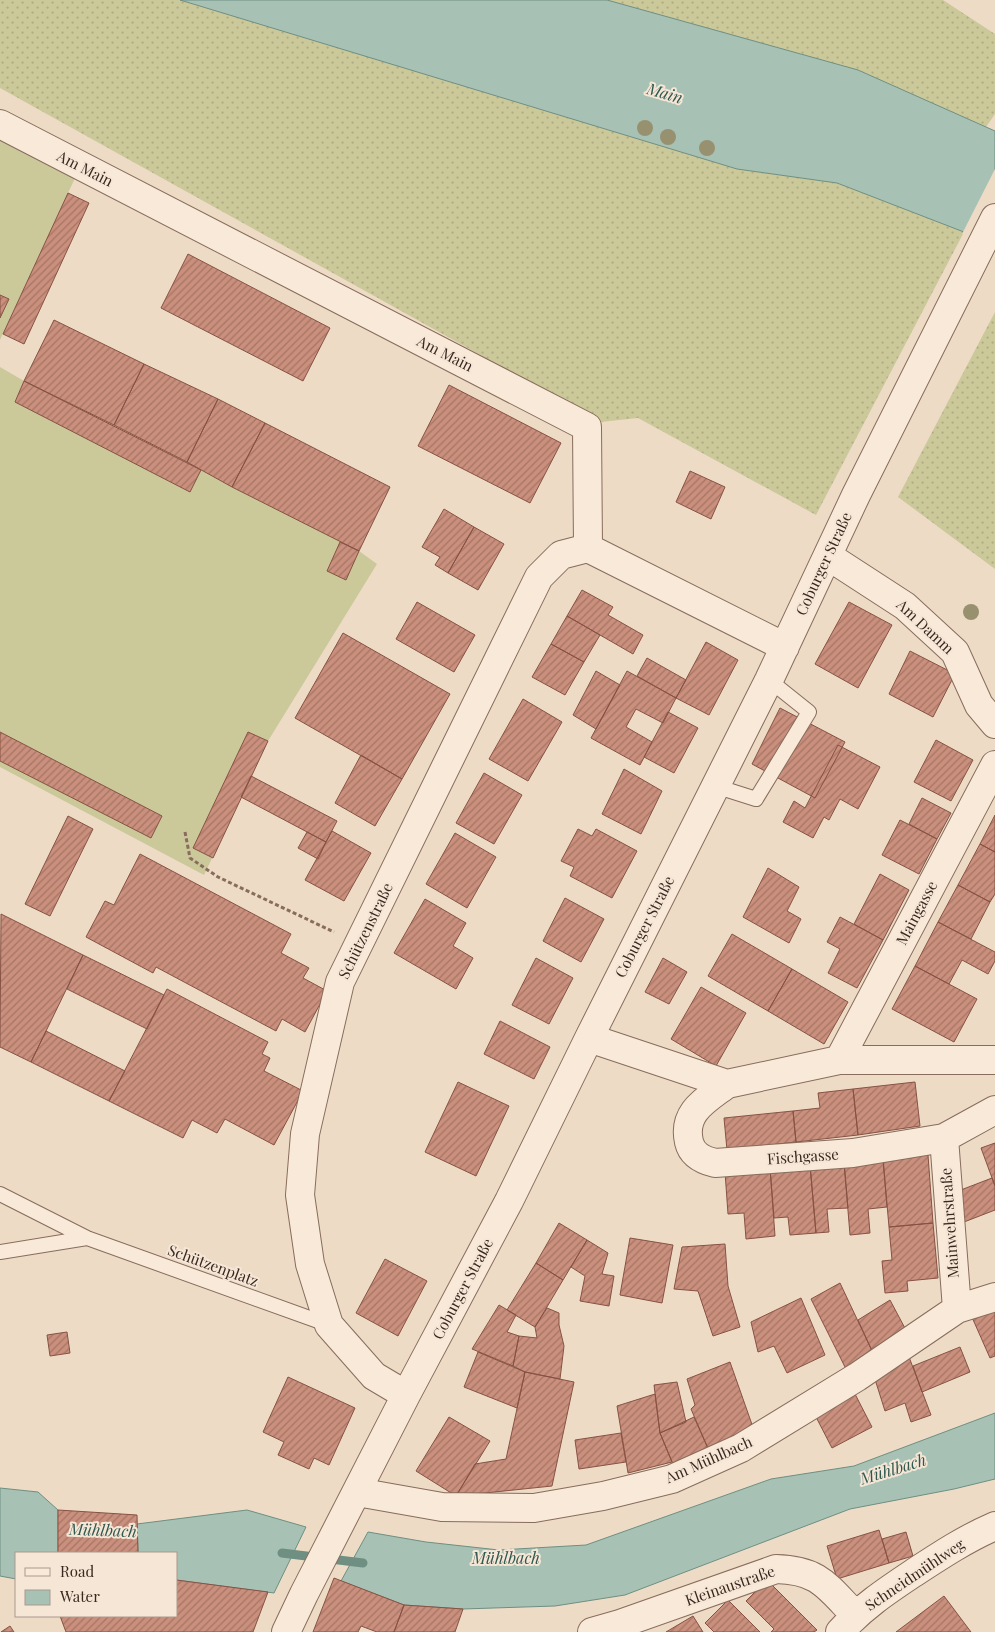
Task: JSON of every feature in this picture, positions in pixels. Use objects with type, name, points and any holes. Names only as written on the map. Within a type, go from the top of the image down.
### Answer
[{"type":"street","name":"Am Main","points":[[0,124],[587,427],[588,548]]},
{"type":"street","name":"Coburger Straße","points":[[286,1632],[406,1395],[509,1201],[769,680],[856,496],[995,218]]},
{"type":"street","points":[[588,548],[785,647]]},
{"type":"street","name":"Schützenstraße","points":[[406,1395],[374,1376],[330,1325],[310,1264],[300,1194],[305,1134],[340,982],[539,577],[562,555],[588,548]]},
{"type":"street","name":"Am Damm","points":[[828,556],[905,606],[954,652],[979,705],[995,724]]},
{"type":"street","name":"Maingasse","points":[[839,1060],[995,765]]},
{"type":"street","points":[[589,1038],[727,1084]]},
{"type":"street","name":"Fischgasse","points":[[995,1060],[839,1060],[727,1084],[702,1103],[692,1114],[687,1124],[687,1135],[690,1147],[696,1155],[705,1160],[726,1162],[853,1153],[944,1138],[995,1110]]},
{"type":"street","name":"Mainwehrstraße","points":[[944,1138],[957,1309]]},
{"type":"street","name":"Am Mühlbach","points":[[352,1501],[442,1507],[534,1508],[603,1496],[672,1479],[741,1448],[857,1377],[957,1309],[995,1297]]},
{"type":"street","name":"Schneidmühlweg","points":[[848,1624],[936,1558],[979,1532],[995,1526]]},
{"type":"street","name":"Kleinaustraße","points":[[592,1632],[620,1624],[776,1569],[794,1569],[815,1576],[828,1586],[848,1624]]},
{"type":"lane","points":[[715,786],[756,798],[809,712],[769,680]]},
{"type":"lane","name":"Schützenplatz","points":[[0,1194],[86,1238],[330,1325]]},
{"type":"lane","name":"Schützenplatz","points":[[0,1252],[86,1238]]},
{"type":"path","points":[[185,832],[190,858],[218,877],[359,944]]},
{"type":"shaded area","points":[[0,0],[180,0],[737,169],[837,183],[964,232],[816,515],[638,418],[601,422],[0,88]]},
{"type":"shaded area","points":[[607,0],[943,0],[995,34],[995,114],[986,127],[858,70]]},
{"type":"shaded area","points":[[0,136],[75,178],[0,340]]},
{"type":"shaded area","points":[[995,312],[995,569],[898,497]]},
{"type":"shaded area","points":[[0,367],[24,381],[359,551],[377,564],[268,741],[204,875],[0,767]]},
{"type":"water","name":"Main","points":[[180,0],[607,0],[858,70],[995,131],[995,244],[837,183],[737,169]]},
{"type":"water","points":[[995,1413],[995,1479],[850,1509],[625,1595],[555,1606],[463,1609],[404,1605],[341,1581],[368,1532],[426,1542],[499,1550],[586,1545],[771,1479],[854,1466]]},
{"type":"water","points":[[0,1488],[38,1492],[58,1510],[58,1552],[15,1552],[15,1579],[0,1576]]},
{"type":"water","points":[[247,1510],[306,1527],[274,1593],[178,1580],[178,1552],[138,1552],[137,1524]]},
{"type":"pier","points":[[995,169],[995,247],[962,234]]},
{"type":"building","points":[[68,193],[89,203],[24,344],[3,334]]},
{"type":"building","points":[[188,254],[330,328],[303,381],[161,308]]},
{"type":"building","points":[[0,295],[9,299],[0,318]]},
{"type":"building","points":[[54,320],[144,364],[114,425],[24,381]]},
{"type":"building","points":[[144,364],[218,399],[187,462],[114,425]]},
{"type":"building","points":[[24,381],[201,470],[190,492],[15,402]]},
{"type":"building","points":[[449,385],[561,443],[530,503],[418,446]]},
{"type":"building","points":[[218,399],[265,423],[232,487],[187,462]]},
{"type":"building","points":[[265,423],[390,487],[359,551],[232,487]]},
{"type":"building","points":[[690,471],[725,487],[711,519],[676,502]]},
{"type":"building","points":[[444,509],[474,527],[448,573],[435,565],[440,557],[422,547]]},
{"type":"building","points":[[474,527],[504,544],[478,590],[448,573]]},
{"type":"building","points":[[340,542],[359,551],[346,580],[327,571]]},
{"type":"building","points":[[582,590],[613,607],[608,615],[643,635],[633,654],[567,616]]},
{"type":"building","points":[[417,602],[475,635],[454,672],[396,639]]},
{"type":"building","points":[[849,602],[892,625],[858,688],[815,664]]},
{"type":"building","points":[[567,616],[600,635],[584,662],[551,644]]},
{"type":"building","points":[[343,633],[450,694],[402,779],[295,718]]},
{"type":"building","points":[[706,642],[738,660],[709,715],[676,698]]},
{"type":"building","points":[[551,644],[584,662],[565,695],[532,677]]},
{"type":"building","points":[[910,651],[955,674],[933,717],[889,694]]},
{"type":"building","points":[[647,658],[686,680],[676,698],[637,676]]},
{"type":"building","points":[[596,671],[620,685],[596,729],[573,715]]},
{"type":"building","points":[[627,671],[676,698],[663,723],[636,709],[626,727],[652,742],[640,765],[591,738]]},
{"type":"building","points":[[523,699],[562,722],[528,781],[489,759]]},
{"type":"building","points":[[780,708],[845,742],[815,798],[752,764]]},
{"type":"building","points":[[668,712],[698,728],[674,773],[644,757]]},
{"type":"building","points":[[0,732],[162,816],[151,838],[0,761]]},
{"type":"building","points":[[248,732],[268,741],[213,858],[193,848]]},
{"type":"building","points":[[936,740],[973,760],[951,801],[914,782]]},
{"type":"building","points":[[838,745],[880,767],[858,809],[840,799],[829,820],[824,817],[813,838],[783,822],[794,801],[805,808]]},
{"type":"building","points":[[361,755],[402,779],[375,826],[335,803]]},
{"type":"building","points":[[624,769],[662,791],[641,834],[602,814]]},
{"type":"building","points":[[484,773],[522,795],[494,844],[456,823]]},
{"type":"building","points":[[251,776],[337,821],[326,842],[241,797]]},
{"type":"building","points":[[922,798],[951,813],[937,839],[909,824]]},
{"type":"building","points":[[995,815],[995,852],[980,844]]},
{"type":"building","points":[[68,816],[93,829],[50,916],[25,904]]},
{"type":"building","points":[[900,820],[937,839],[919,874],[882,855]]},
{"type":"building","points":[[578,829],[592,836],[596,829],[637,851],[612,898],[570,876],[574,867],[561,861]]},
{"type":"building","points":[[332,831],[371,853],[344,901],[305,880]]},
{"type":"building","points":[[307,832],[326,842],[318,859],[298,848]]},
{"type":"building","points":[[455,833],[496,857],[467,908],[426,884]]},
{"type":"building","points":[[980,844],[995,852],[995,894],[990,902],[958,885]]},
{"type":"building","points":[[140,854],[291,934],[281,953],[309,968],[303,978],[327,991],[305,1032],[282,1019],[276,1031],[156,967],[153,973],[86,937],[105,901],[114,905]]},
{"type":"building","points":[[768,868],[799,887],[787,911],[801,919],[789,943],[743,917]]},
{"type":"building","points":[[880,874],[909,890],[883,940],[854,924]]},
{"type":"building","points":[[958,885],[990,902],[971,939],[938,922]]},
{"type":"building","points":[[565,898],[604,919],[581,962],[543,941]]},
{"type":"building","points":[[425,899],[466,923],[453,946],[473,958],[456,989],[394,953]]},
{"type":"building","points":[[1,914],[83,955],[31,1062],[0,1047]]},
{"type":"building","points":[[840,917],[883,940],[857,988],[828,973],[840,949],[827,942]]},
{"type":"building","points":[[938,922],[995,952],[995,961],[988,974],[962,960],[949,984],[915,966]]},
{"type":"building","points":[[732,934],[792,969],[768,1011],[708,976]]},
{"type":"building","points":[[83,955],[164,995],[147,1029],[67,989]]},
{"type":"building","points":[[536,958],[573,978],[549,1024],[512,1005]]},
{"type":"building","points":[[663,958],[687,972],[669,1004],[645,992]]},
{"type":"building","points":[[915,966],[977,999],[954,1042],[892,1009]]},
{"type":"building","points":[[792,969],[848,1002],[824,1044],[768,1011]]},
{"type":"building","points":[[701,987],[746,1013],[716,1066],[671,1039]]},
{"type":"building","points":[[167,989],[268,1042],[262,1054],[270,1058],[264,1071],[303,1091],[274,1145],[225,1119],[217,1133],[192,1120],[183,1138],[109,1101]]},
{"type":"building","points":[[500,1021],[550,1047],[534,1079],[484,1054]]},
{"type":"building","points":[[46,1031],[125,1071],[109,1101],[31,1062]]},
{"type":"building","points":[[458,1082],[509,1106],[476,1176],[425,1152]]},
{"type":"building","points":[[915,1082],[920,1126],[858,1135],[853,1089]]},
{"type":"building","points":[[853,1089],[858,1135],[796,1142],[793,1111],[820,1108],[818,1093]]},
{"type":"building","points":[[793,1111],[796,1142],[727,1150],[724,1118]]},
{"type":"building","points":[[995,1143],[995,1186],[981,1148]]},
{"type":"building","points":[[928,1155],[933,1223],[889,1227],[883,1159]]},
{"type":"building","points":[[883,1159],[887,1207],[868,1209],[870,1233],[850,1235],[844,1162]]},
{"type":"building","points":[[844,1162],[848,1208],[827,1209],[829,1232],[816,1233],[810,1165]]},
{"type":"building","points":[[810,1165],[816,1233],[790,1235],[788,1217],[774,1218],[770,1168]]},
{"type":"building","points":[[770,1168],[775,1236],[746,1239],[744,1213],[728,1214],[725,1172]]},
{"type":"building","points":[[992,1178],[995,1186],[995,1210],[964,1222],[953,1193]]},
{"type":"building","points":[[559,1223],[587,1240],[563,1280],[536,1263]]},
{"type":"building","points":[[933,1223],[938,1278],[907,1281],[908,1291],[885,1293],[882,1261],[892,1260],[889,1227]]},
{"type":"building","points":[[630,1238],[673,1245],[662,1303],[620,1295]]},
{"type":"building","points":[[587,1240],[608,1253],[602,1274],[614,1276],[609,1306],[580,1301],[585,1276],[571,1267]]},
{"type":"building","points":[[725,1244],[728,1286],[740,1327],[713,1336],[698,1291],[674,1289],[682,1247]]},
{"type":"building","points":[[385,1259],[427,1281],[398,1336],[356,1313]]},
{"type":"building","points":[[536,1263],[563,1280],[535,1327],[507,1310]]},
{"type":"building","points":[[840,1283],[873,1353],[846,1369],[811,1299]]},
{"type":"building","points":[[801,1298],[825,1355],[787,1373],[774,1346],[758,1352],[751,1322]]},
{"type":"building","points":[[890,1300],[907,1332],[873,1353],[858,1320]]},
{"type":"building","points":[[499,1305],[516,1315],[507,1332],[519,1336],[513,1366],[472,1349]]},
{"type":"building","points":[[995,1305],[995,1356],[990,1358],[971,1315]]},
{"type":"building","points":[[547,1308],[559,1313],[559,1325],[564,1346],[560,1379],[525,1372],[513,1366],[519,1336],[537,1338],[535,1327]]},
{"type":"building","points":[[67,1332],[70,1353],[50,1356],[47,1335]]},
{"type":"building","points":[[960,1347],[970,1372],[922,1392],[913,1366]]},
{"type":"building","points":[[478,1352],[525,1372],[517,1408],[464,1387]]},
{"type":"building","points":[[909,1357],[931,1415],[911,1422],[905,1403],[885,1411],[873,1373]]},
{"type":"building","points":[[730,1362],[755,1433],[710,1453],[691,1409],[695,1405],[687,1379]]},
{"type":"building","points":[[525,1372],[574,1382],[552,1486],[456,1496],[475,1464],[506,1459]]},
{"type":"building","points":[[288,1377],[355,1408],[329,1465],[314,1458],[309,1469],[278,1455],[284,1442],[263,1432]]},
{"type":"building","points":[[677,1382],[686,1422],[660,1433],[654,1385]]},
{"type":"building","points":[[655,1394],[660,1433],[672,1462],[628,1473],[617,1406]]},
{"type":"building","points":[[855,1394],[872,1427],[832,1448],[816,1417]]},
{"type":"building","points":[[449,1417],[490,1441],[456,1496],[416,1471]]},
{"type":"building","points":[[694,1417],[710,1453],[675,1469],[660,1433]]},
{"type":"building","points":[[621,1433],[626,1462],[579,1469],[575,1440]]},
{"type":"building","points":[[58,1510],[137,1515],[138,1552],[58,1552]]},
{"type":"building","points":[[879,1530],[889,1563],[837,1579],[827,1546]]},
{"type":"building","points":[[906,1532],[913,1556],[889,1563],[882,1539]]},
{"type":"building","points":[[334,1578],[404,1605],[394,1632],[377,1632],[361,1626],[358,1632],[313,1632]]},
{"type":"building","points":[[178,1580],[268,1592],[253,1632],[66,1632],[60,1617],[178,1617]]},
{"type":"building","points":[[767,1580],[817,1630],[814,1632],[771,1632],[774,1629],[746,1601]]},
{"type":"building","points":[[944,1596],[971,1632],[896,1632]]},
{"type":"building","points":[[728,1600],[760,1632],[714,1632],[705,1623]]},
{"type":"building","points":[[404,1605],[463,1609],[455,1632],[394,1632]]},
{"type":"building","points":[[693,1616],[703,1632],[666,1632]]},
{"type":"building","points":[[10,1626],[14,1632],[1,1632]]},
{"type":"waterway","name":"Mühlbach","points":[[282,1553],[363,1563]]}]
